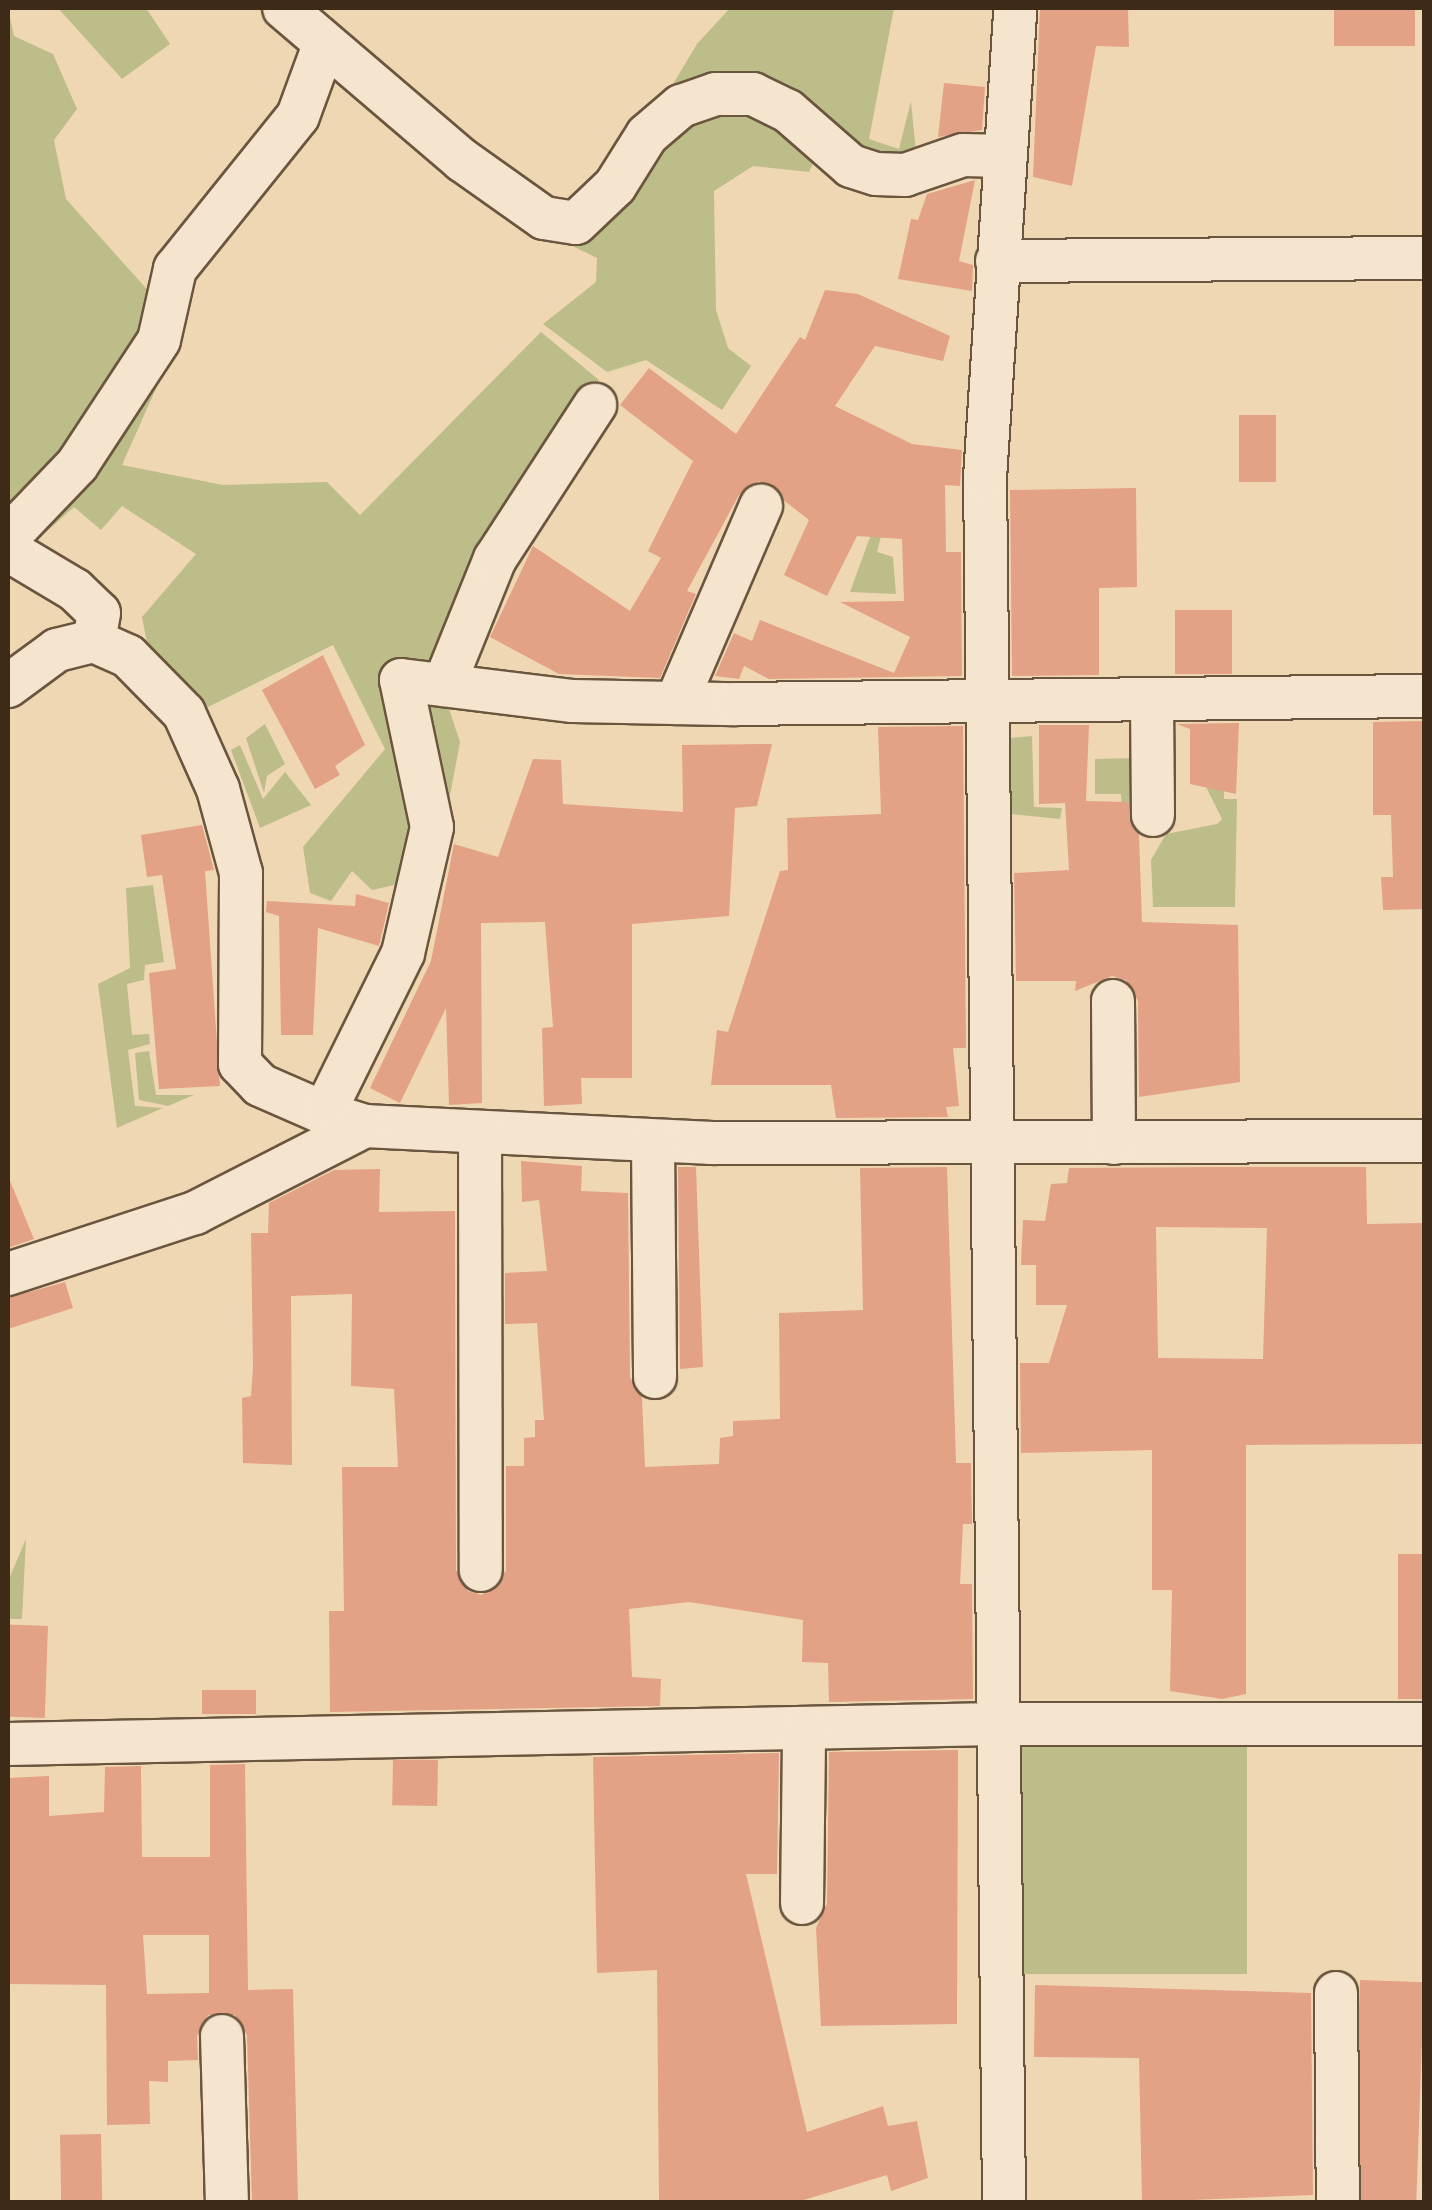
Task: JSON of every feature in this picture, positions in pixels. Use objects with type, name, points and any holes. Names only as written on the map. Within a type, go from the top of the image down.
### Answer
[{"type":"street","points":[[284,8],[324,45],[544,218],[576,222],[616,186],[647,135],[681,106],[716,94],[753,94],[788,111],[851,166],[876,174],[1006,156]]},
{"type":"street","points":[[1004,2202],[985,478],[1015,8]]},
{"type":"street","points":[[8,537],[76,465],[159,340],[175,269],[298,116],[324,45]]},
{"type":"street","points":[[997,261],[1424,258]]},
{"type":"street","points":[[444,685],[494,559],[594,405]]},
{"type":"street","points":[[676,703],[761,506]]},
{"type":"street","points":[[8,550],[75,590],[98,613],[94,640]]},
{"type":"street","points":[[8,686],[58,650],[94,640],[128,656],[184,713],[218,789],[241,873],[240,1064],[260,1084],[324,1114],[365,1126],[653,1141],[1424,1141]]},
{"type":"street","points":[[324,1114],[403,953],[432,827],[402,680],[572,701],[676,703],[1424,696]]},
{"type":"street","points":[[1152,700],[1153,815]]},
{"type":"street","points":[[1113,1001],[1114,1143]]},
{"type":"street","points":[[8,1274],[195,1212],[365,1126]]},
{"type":"street","points":[[480,1134],[481,1570]]},
{"type":"street","points":[[653,1141],[655,1378]]},
{"type":"street","points":[[8,1744],[996,1724],[1424,1724]]},
{"type":"street","points":[[802,1903],[804,1728]]},
{"type":"street","points":[[1336,1993],[1338,2202]]},
{"type":"street","points":[[222,2036],[227,2202]]},
{"type":"green space","points":[[8,8],[14,36],[53,54],[77,109],[54,140],[66,199],[153,296],[149,337],[8,521]]},
{"type":"green space","points":[[58,8],[146,8],[170,44],[122,79]]},
{"type":"green space","points":[[730,8],[894,8],[869,139],[899,149],[911,101],[917,162],[820,149],[809,172],[753,166],[714,191],[716,310],[728,348],[751,366],[722,410],[646,360],[607,372],[543,324],[596,282],[597,258],[544,232],[588,226],[697,44]]},
{"type":"green space","points":[[182,330],[122,465],[223,485],[327,482],[360,515],[541,332],[599,380],[484,553],[437,673],[460,742],[435,876],[372,890],[352,871],[331,901],[310,893],[303,847],[385,749],[333,645],[206,708],[149,653],[142,617],[196,554],[122,506],[101,530],[74,507],[35,542],[19,528]]},
{"type":"green space","points":[[904,444],[877,552],[893,557],[896,594],[850,592]]},
{"type":"green space","points":[[265,724],[285,764],[267,776],[264,793],[246,738]]},
{"type":"green space","points":[[1032,736],[1034,807],[1062,808],[1060,819],[1010,814],[1010,738]]},
{"type":"green space","points":[[240,745],[263,799],[285,772],[311,805],[260,828],[231,750]]},
{"type":"green space","points":[[1136,758],[1137,812],[1122,814],[1121,794],[1095,794],[1095,759]]},
{"type":"green space","points":[[1224,786],[1224,799],[1237,799],[1235,907],[1153,907],[1151,860],[1166,834],[1217,824],[1222,819],[1206,787]]},
{"type":"green space","points":[[153,885],[164,962],[145,965],[144,980],[127,984],[132,1035],[149,1034],[150,1044],[128,1050],[135,1106],[163,1108],[117,1128],[98,984],[130,968],[126,888]]},
{"type":"green space","points":[[149,1051],[156,1095],[194,1095],[168,1106],[139,1100],[135,1053]]},
{"type":"green space","points":[[26,1539],[22,1619],[8,1619],[8,1581]]},
{"type":"green space","points":[[1017,1745],[1247,1745],[1247,1974],[1017,1974]]},
{"type":"building","points":[[1040,8],[1128,8],[1129,47],[1096,46],[1072,186],[1033,177]]},
{"type":"building","points":[[1334,8],[1415,8],[1415,46],[1334,46]]},
{"type":"building","points":[[944,83],[985,87],[982,130],[938,137]]},
{"type":"building","points":[[975,180],[959,261],[973,265],[972,291],[898,279],[911,219],[918,220],[927,194]]},
{"type":"building","points":[[825,290],[858,294],[950,336],[943,361],[875,346],[835,406],[912,444],[962,450],[960,486],[945,485],[946,552],[961,552],[962,676],[769,679],[744,666],[739,679],[715,676],[734,633],[752,641],[760,620],[894,673],[910,637],[840,602],[904,601],[902,539],[857,536],[827,596],[784,575],[809,520],[759,481],[739,495],[687,591],[696,594],[660,678],[559,674],[490,637],[533,546],[630,611],[661,558],[648,551],[693,461],[620,405],[649,368],[736,434],[800,337],[805,340]]},
{"type":"building","points":[[1239,415],[1276,415],[1276,482],[1239,482]]},
{"type":"building","points":[[1136,488],[1137,587],[1099,588],[1099,675],[1012,676],[1010,490]]},
{"type":"building","points":[[1175,610],[1232,610],[1232,674],[1175,674]]},
{"type":"building","points":[[323,655],[365,745],[335,766],[340,775],[315,789],[262,690]]},
{"type":"building","points":[[1424,721],[1424,909],[1383,910],[1381,877],[1393,877],[1391,815],[1373,815],[1373,722]]},
{"type":"building","points":[[1239,723],[1236,794],[1190,784],[1190,729],[1177,724]]},
{"type":"building","points":[[1039,725],[1089,725],[1086,801],[1128,802],[1139,835],[1142,922],[1238,925],[1240,1082],[1139,1097],[1138,1001],[1126,980],[1112,976],[1075,991],[1076,981],[1016,981],[1014,873],[1069,870],[1065,803],[1039,804]]},
{"type":"building","points":[[963,726],[966,1048],[953,1048],[959,1106],[946,1107],[948,1117],[836,1118],[831,1085],[711,1085],[717,1030],[728,1032],[780,871],[788,870],[787,818],[881,814],[878,727]]},
{"type":"building","points":[[772,744],[757,806],[735,808],[729,916],[632,924],[632,1078],[581,1078],[582,1104],[544,1106],[542,1028],[553,1027],[545,922],[481,923],[482,1103],[449,1105],[446,1008],[400,1103],[370,1088],[431,961],[454,844],[498,857],[533,759],[561,760],[563,804],[683,812],[682,745]]},
{"type":"building","points":[[202,825],[214,870],[205,871],[220,1086],[159,1089],[149,973],[176,969],[162,875],[147,877],[141,835]]},
{"type":"building","points":[[356,894],[389,903],[379,946],[318,928],[313,1035],[281,1035],[279,916],[266,912],[267,901],[355,906]]},
{"type":"building","points":[[521,1161],[582,1166],[581,1191],[628,1193],[630,1377],[642,1398],[645,1467],[719,1464],[720,1438],[733,1436],[733,1421],[780,1419],[779,1313],[863,1310],[860,1168],[947,1167],[956,1463],[971,1463],[972,1524],[963,1524],[960,1584],[972,1584],[973,1699],[829,1702],[828,1663],[802,1662],[803,1620],[689,1602],[629,1609],[632,1677],[661,1679],[660,1706],[330,1712],[329,1611],[344,1611],[342,1467],[398,1467],[394,1389],[351,1386],[352,1294],[291,1296],[292,1465],[243,1463],[242,1398],[251,1396],[253,1368],[251,1233],[268,1233],[269,1203],[334,1170],[380,1169],[379,1212],[455,1211],[456,1570],[468,1591],[482,1595],[506,1571],[506,1466],[524,1466],[524,1438],[535,1437],[535,1420],[544,1420],[537,1323],[505,1324],[505,1273],[547,1271],[539,1200],[522,1202]]},
{"type":"building","points":[[678,1167],[696,1167],[703,1367],[680,1369]]},
{"type":"building","points":[[1366,1167],[1367,1224],[1424,1223],[1424,1444],[1246,1445],[1246,1694],[1222,1699],[1170,1691],[1172,1590],[1152,1590],[1152,1450],[1021,1453],[1020,1363],[1049,1363],[1067,1305],[1036,1305],[1036,1265],[1021,1265],[1023,1220],[1045,1221],[1051,1184],[1067,1183],[1069,1168]],"holes":[[[1156,1227],[1267,1228],[1263,1359],[1158,1358]]]},
{"type":"building","points":[[8,1176],[34,1239],[8,1248]]},
{"type":"building","points":[[65,1282],[73,1308],[8,1329],[8,1298]]},
{"type":"building","points":[[1398,1554],[1424,1554],[1424,1699],[1398,1699]]},
{"type":"building","points":[[8,1625],[48,1626],[45,1718],[8,1717]]},
{"type":"building","points":[[202,1690],[256,1690],[256,1714],[202,1714]]},
{"type":"building","points":[[958,1750],[957,2024],[821,2026],[816,1928],[827,1903],[829,1752]]},
{"type":"building","points":[[779,1753],[777,1874],[746,1874],[807,2132],[883,2106],[888,2126],[917,2121],[928,2178],[891,2191],[887,2175],[797,2202],[659,2202],[657,1970],[597,1973],[593,1757]]},
{"type":"building","points":[[393,1759],[438,1760],[437,1806],[392,1805]]},
{"type":"building","points":[[245,1764],[248,1990],[293,1989],[298,2202],[252,2202],[247,2035],[235,2015],[208,2015],[197,2036],[198,2060],[168,2061],[168,2082],[149,2081],[150,2124],[107,2125],[106,1985],[8,1984],[8,1778],[49,1776],[49,1816],[104,1812],[105,1767],[141,1766],[142,1857],[210,1857],[210,1765]],"holes":[[[143,1935],[209,1935],[209,1993],[147,1994]]]},
{"type":"building","points":[[1360,1980],[1424,1982],[1416,2202],[1352,2202]]},
{"type":"building","points":[[1035,1985],[1311,1993],[1313,2195],[1142,2202],[1139,2058],[1034,2057]]},
{"type":"building","points":[[101,2134],[102,2202],[61,2202],[60,2135]]}]
